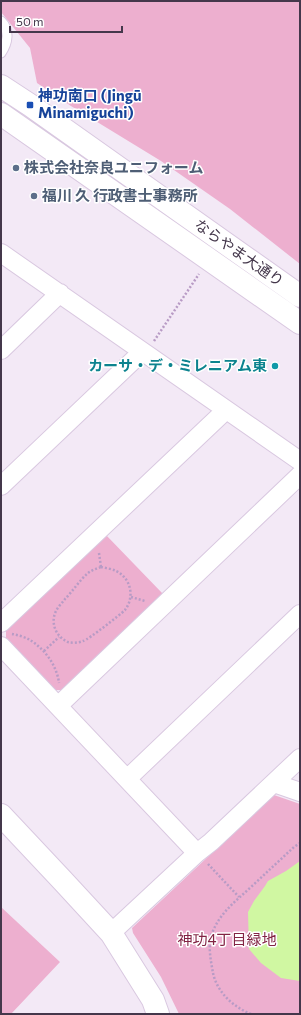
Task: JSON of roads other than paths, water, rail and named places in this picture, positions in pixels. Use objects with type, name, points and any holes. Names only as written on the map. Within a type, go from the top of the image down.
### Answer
[{"type":"street","name":"ならやま大通り","points":[[1,86],[300,296]]},
{"type":"street","name":"ならやま大通り","points":[[1,114],[300,323]]},
{"type":"street","points":[[1,253],[300,461]]},
{"type":"street","points":[[1,350],[60,294]]},
{"type":"street","points":[[1,486],[142,352]]},
{"type":"street","points":[[197,853],[58,706],[3,634],[226,410]]},
{"type":"street","points":[[58,706],[300,475]]},
{"type":"street","points":[[128,779],[300,614]]},
{"type":"street","points":[[110,933],[211,842],[300,758]]},
{"type":"street","points":[[274,783],[300,792]]},
{"type":"street","points":[[1,815],[110,933],[153,1000],[158,1014]]},
{"type":"lane","points":[[1,21],[7,32],[7,40],[5,48],[1,53]]},
{"type":"place","name":"神功南口 (Jingū Minamiguchi)","points":[[30,105]]},
{"type":"place","name":"株式会社奈良ユニフォーム","points":[[16,168]]},
{"type":"place","name":"福川 久 行政書士事務所","points":[[34,196]]},
{"type":"place","name":"カーサ・デ・ミレニアム東","points":[[275,366]]},
{"type":"park label","name":"神功4丁目緑地","points":[[227,940]]}]
